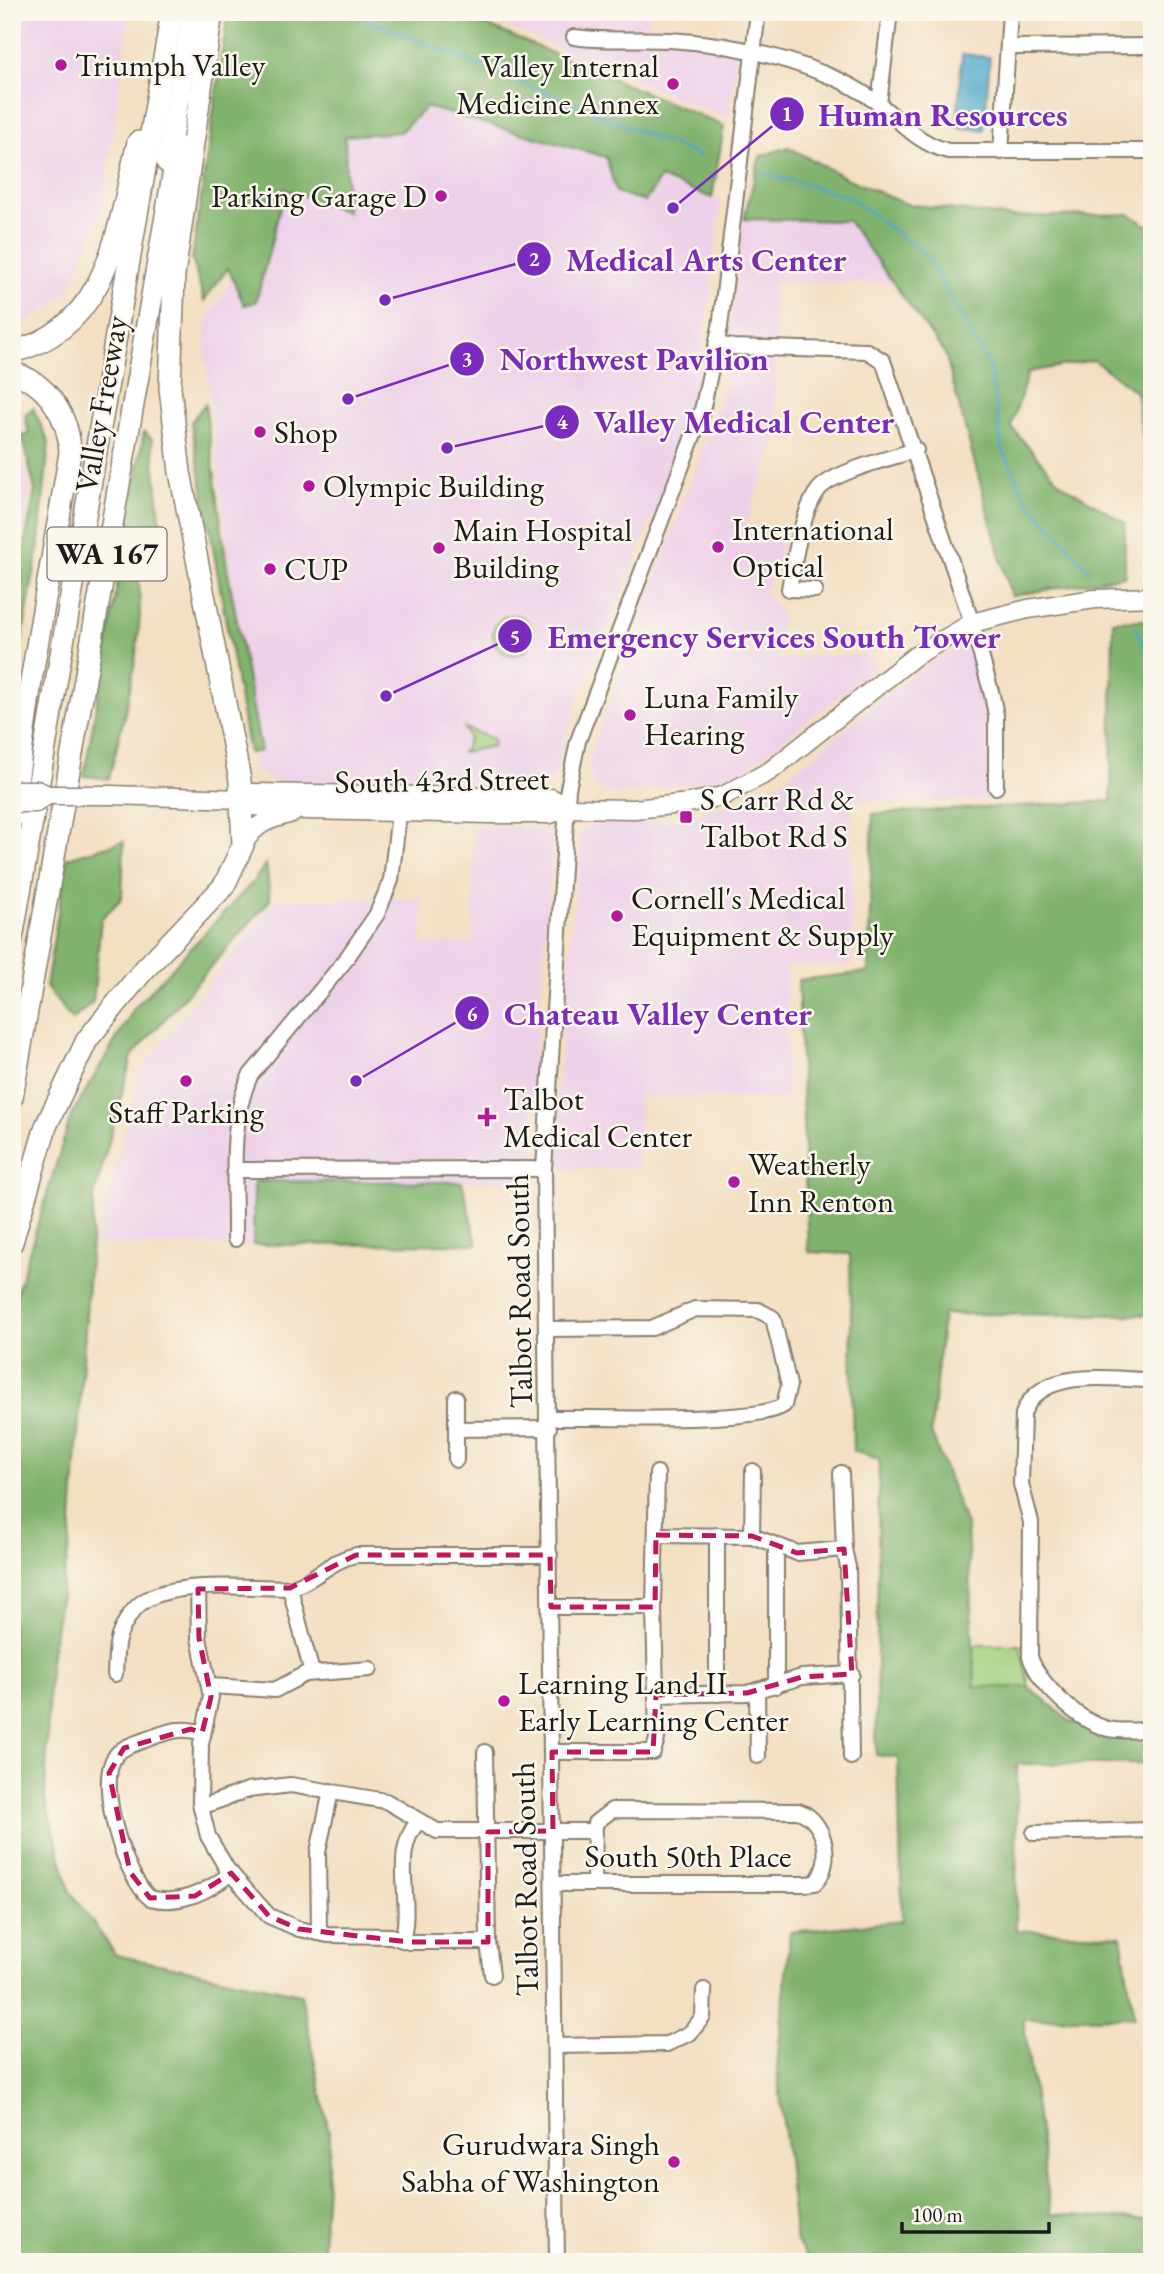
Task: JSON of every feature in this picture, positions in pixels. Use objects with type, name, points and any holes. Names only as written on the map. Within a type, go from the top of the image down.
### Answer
[{"type":"highway","points":[[12,352],[40,344],[61,332],[85,308],[99,282],[110,256],[139,134],[162,12]]},
{"type":"highway","name":"Valley Freeway","points":[[12,938],[172,12]]},
{"type":"highway","points":[[12,1050],[193,12]]},
{"type":"highway","name":"Valley Freeway","points":[[12,1097],[202,12]]},
{"type":"highway","points":[[12,1242],[46,1126],[87,1040],[142,972],[224,886],[243,845],[243,799],[180,472],[170,388],[174,275],[212,12]]},
{"type":"highway","points":[[12,373],[29,380],[54,402],[70,439],[69,467],[31,681],[12,818]]},
{"type":"main road","points":[[567,808],[657,808],[723,796],[770,771],[915,656],[972,623],[1028,608],[1095,599],[1152,597]]},
{"type":"main road","name":"South 43rd Street","points":[[12,790],[37,790],[48,795],[243,799],[252,793],[551,798],[567,808]]},
{"type":"main road","name":"South 43rd Street","points":[[12,803],[36,803],[48,795]]},
{"type":"main road","name":"South 43rd Street","points":[[243,799],[252,806],[399,813],[550,814],[567,808]]},
{"type":"main road","points":[[243,845],[250,831],[265,821],[306,810]]},
{"type":"street","name":"Talbot Road South","points":[[557,2262],[548,1329],[544,1170],[567,808],[578,741],[695,435],[717,344],[758,12]]},
{"type":"street","points":[[879,104],[890,12]]},
{"type":"street","points":[[1001,152],[1010,12]]},
{"type":"street","points":[[574,37],[608,42],[645,39],[704,42],[822,73],[879,104],[918,140],[932,147],[965,153],[1152,151]]},
{"type":"street","points":[[1008,47],[1152,46]]},
{"type":"street","points":[[717,344],[733,347],[867,351],[883,361],[916,450],[972,623],[996,716],[996,787]]},
{"type":"street","points":[[815,590],[789,589],[812,502],[820,488],[832,479],[916,450]]},
{"type":"street","points":[[235,1239],[239,1116],[244,1088],[250,1076],[344,962],[377,914],[391,880],[399,813]]},
{"type":"street","points":[[237,1170],[544,1170]]},
{"type":"street","points":[[456,1429],[718,1417],[771,1412],[784,1405],[788,1396],[774,1318],[758,1310],[695,1309],[652,1328],[548,1329]]},
{"type":"street","points":[[1152,1380],[1063,1381],[1037,1392],[1026,1405],[1023,1414],[1021,1484],[1031,1522],[1030,1657],[1043,1684],[1093,1723],[1114,1730],[1152,1730]]},
{"type":"street","points":[[456,1398],[456,1460]]},
{"type":"street","points":[[751,1536],[753,1471]]},
{"type":"street","points":[[841,1473],[844,1549],[848,1567],[848,1667],[852,1674],[851,1757]]},
{"type":"street","points":[[552,1752],[653,1752],[657,1739],[654,1607],[657,1474]]},
{"type":"street","points":[[656,1535],[751,1536],[797,1553],[844,1549]]},
{"type":"street","points":[[717,1535],[717,1694]]},
{"type":"street","points":[[776,1547],[776,1686]]},
{"type":"street","points":[[115,1674],[118,1638],[135,1609],[159,1595],[198,1589],[290,1588],[303,1584],[338,1560],[355,1555],[550,1555]]},
{"type":"street","points":[[290,1588],[312,1673]]},
{"type":"street","points":[[198,1589],[199,1638],[211,1686],[209,1708],[202,1733],[201,1807],[208,1836],[231,1873],[269,1916],[283,1924],[319,1933],[402,1940],[488,1942]]},
{"type":"street","points":[[551,1606],[654,1607]]},
{"type":"street","points":[[211,1686],[275,1690],[312,1673],[369,1669]]},
{"type":"street","points":[[656,1695],[757,1691],[819,1674],[852,1674]]},
{"type":"street","points":[[757,1691],[758,1756]]},
{"type":"street","points":[[202,1733],[191,1729],[172,1730],[124,1748],[114,1757],[109,1773],[110,1798],[130,1872],[150,1898],[195,1896],[215,1887],[231,1873]]},
{"type":"street","points":[[485,1752],[488,1942],[492,1975]]},
{"type":"street","points":[[201,1807],[263,1786],[291,1785],[386,1801],[401,1807],[418,1822],[437,1830],[593,1831],[594,1884]]},
{"type":"street","points":[[319,1933],[318,1852],[331,1791]]},
{"type":"street","name":"South 50th Place","points":[[553,1884],[806,1885],[815,1883],[824,1869],[823,1832],[814,1818],[798,1811],[612,1810],[599,1816],[593,1831]]},
{"type":"street","points":[[402,1940],[407,1926],[405,1846],[410,1831],[418,1822]]},
{"type":"street","points":[[1034,1833],[1152,1830]]},
{"type":"street","points":[[555,2046],[655,2045],[681,2039],[704,2017],[704,1990]]},
{"type":"highlighted area","points":[[656,1535],[752,1536],[797,1553],[844,1549],[852,1674],[802,1677],[747,1693],[656,1695],[653,1752],[552,1752],[553,1831],[488,1832],[488,1942],[409,1942],[299,1929],[269,1916],[231,1873],[195,1896],[150,1898],[130,1872],[109,1773],[124,1748],[191,1729],[202,1733],[211,1697],[199,1638],[198,1589],[290,1588],[356,1555],[550,1555],[551,1607],[655,1607]]},
{"type":"shaded area","points":[[12,12],[130,12],[103,206],[69,292],[12,334]]},
{"type":"shaded area","points":[[473,12],[649,12],[647,28],[739,34],[729,120]]},
{"type":"shaded area","points":[[359,64],[721,202],[708,312],[693,402],[662,494],[576,705],[553,781],[546,787],[308,783],[269,780],[253,769],[205,356],[207,320]]},
{"type":"shaded area","points":[[744,219],[848,221],[893,283],[774,282],[776,439],[744,530],[783,544],[764,592],[782,616],[778,659],[865,654],[875,668],[746,769],[714,780],[622,793],[603,791],[592,785],[589,760],[709,432],[724,384]]},
{"type":"shaded area","points":[[12,391],[16,394],[26,433],[18,434],[30,490],[12,585]]},
{"type":"shaded area","points":[[963,647],[972,652],[986,703],[989,801],[851,801],[852,966],[787,965],[787,1098],[639,1096],[639,1168],[558,1169],[557,1097],[581,832],[595,824],[671,821],[755,798],[788,776],[914,673],[955,648]]},
{"type":"shaded area","points":[[473,827],[541,829],[548,831],[553,839],[536,1050],[533,1182],[254,1181],[253,1245],[95,1245],[141,1070],[276,899],[422,899],[422,944],[473,943]]},
{"type":"green space","points":[[228,12],[456,12],[724,126],[712,198],[660,178],[645,202],[616,192],[606,157],[426,107],[400,132],[345,136],[347,212],[285,189],[256,302],[244,305],[228,268],[204,301],[192,259]]},
{"type":"green space","points":[[788,147],[846,178],[906,204],[1012,217],[1129,214],[1152,228],[1152,450],[1148,473],[1136,392],[1094,360],[1028,372],[1011,427],[1059,482],[1125,523],[1125,576],[1011,596],[945,354],[848,221],[744,219],[760,156]]},
{"type":"green space","points":[[205,404],[227,567],[261,751],[249,753],[191,422]]},
{"type":"green space","points":[[33,408],[49,443],[38,551],[12,694],[12,612],[35,490],[22,436],[29,434],[25,415]]},
{"type":"green space","points":[[144,432],[152,439],[163,550],[138,577],[140,600],[136,651],[127,705],[109,779],[84,776]]},
{"type":"green space","points":[[513,615],[527,621],[533,635],[527,649],[513,655],[499,649],[493,635],[499,621]]},
{"type":"green space","points":[[1152,620],[1152,1315],[943,1314],[931,1432],[967,1528],[975,1687],[1029,1687],[1070,1721],[1152,1746],[1152,1764],[1017,1764],[1016,1930],[1121,1936],[1134,2017],[1023,2019],[1051,2214],[1152,2220],[1152,2262],[809,2262],[796,2241],[777,2067],[790,1932],[902,1921],[898,1758],[876,1755],[879,1459],[853,1451],[850,1254],[808,1252],[798,980],[868,972],[873,814],[1111,801],[1113,621]]},
{"type":"green space","points":[[464,728],[493,739],[493,746],[461,753],[465,750],[469,738]]},
{"type":"green space","points":[[124,841],[122,898],[101,919],[93,1002],[72,1020],[46,987],[67,858]]},
{"type":"green space","points":[[266,863],[270,900],[132,1056],[94,1197],[71,1536],[50,1660],[45,1799],[70,1891],[116,1955],[301,1994],[330,2137],[322,2262],[12,2262],[12,1308],[71,1116],[135,1007],[253,882]]},
{"type":"green space","points":[[254,1181],[462,1182],[477,1244],[253,1245]]},
{"type":"green space","points":[[974,1645],[1020,1645],[1029,1687],[975,1687]]},
{"type":"water","points":[[962,54],[990,57],[984,130],[957,127]]},
{"type":"waterway","points":[[348,12],[700,156]]},
{"type":"waterway","points":[[763,173],[848,196],[927,256],[989,365],[1002,448],[1027,500],[1090,571]]},
{"type":"waterway","points":[[1135,627],[1152,662]]},
{"type":"place","name":"Triumph Valley","points":[[61,65]]},
{"type":"place","name":"Valley Internal Medicine Annex","points":[[673,84]]},
{"type":"place","name":"Parking Garage D","points":[[441,196]]},
{"type":"place","name":"Human Resources","points":[[673,208]]},
{"type":"place","name":"Medical Arts Center","points":[[385,300]]},
{"type":"place","name":"Northwest Pavilion","points":[[348,399]]},
{"type":"place","name":"Shop","points":[[260,432]]},
{"type":"place","name":"Valley Medical Center","points":[[447,448]]},
{"type":"place","name":"Olympic Building","points":[[309,486]]},
{"type":"place","name":"International Optical","points":[[718,547]]},
{"type":"place","name":"Main Hospital Building","points":[[439,548]]},
{"type":"place","name":"CUP","points":[[270,569]]},
{"type":"place","name":"Emergency Services South Tower","points":[[386,696]]},
{"type":"place","name":"Luna Family Hearing","points":[[630,715]]},
{"type":"place","name":"S Carr Rd & Talbot Rd S","points":[[686,817]]},
{"type":"place","name":"Cornell's Medical Equipment & Supply","points":[[617,916]]},
{"type":"place","name":"Staff Parking","points":[[186,1081]]},
{"type":"place","name":"Chateau Valley Center","points":[[356,1081]]},
{"type":"place","name":"Talbot Medical Center","points":[[487,1117]]},
{"type":"place","name":"Weatherly Inn Renton","points":[[734,1182]]},
{"type":"place","name":"Learning Land II Early Learning Center","points":[[504,1701]]},
{"type":"place","name":"Gurudwara Singh Sabha of Washington","points":[[674,2162]]}]
